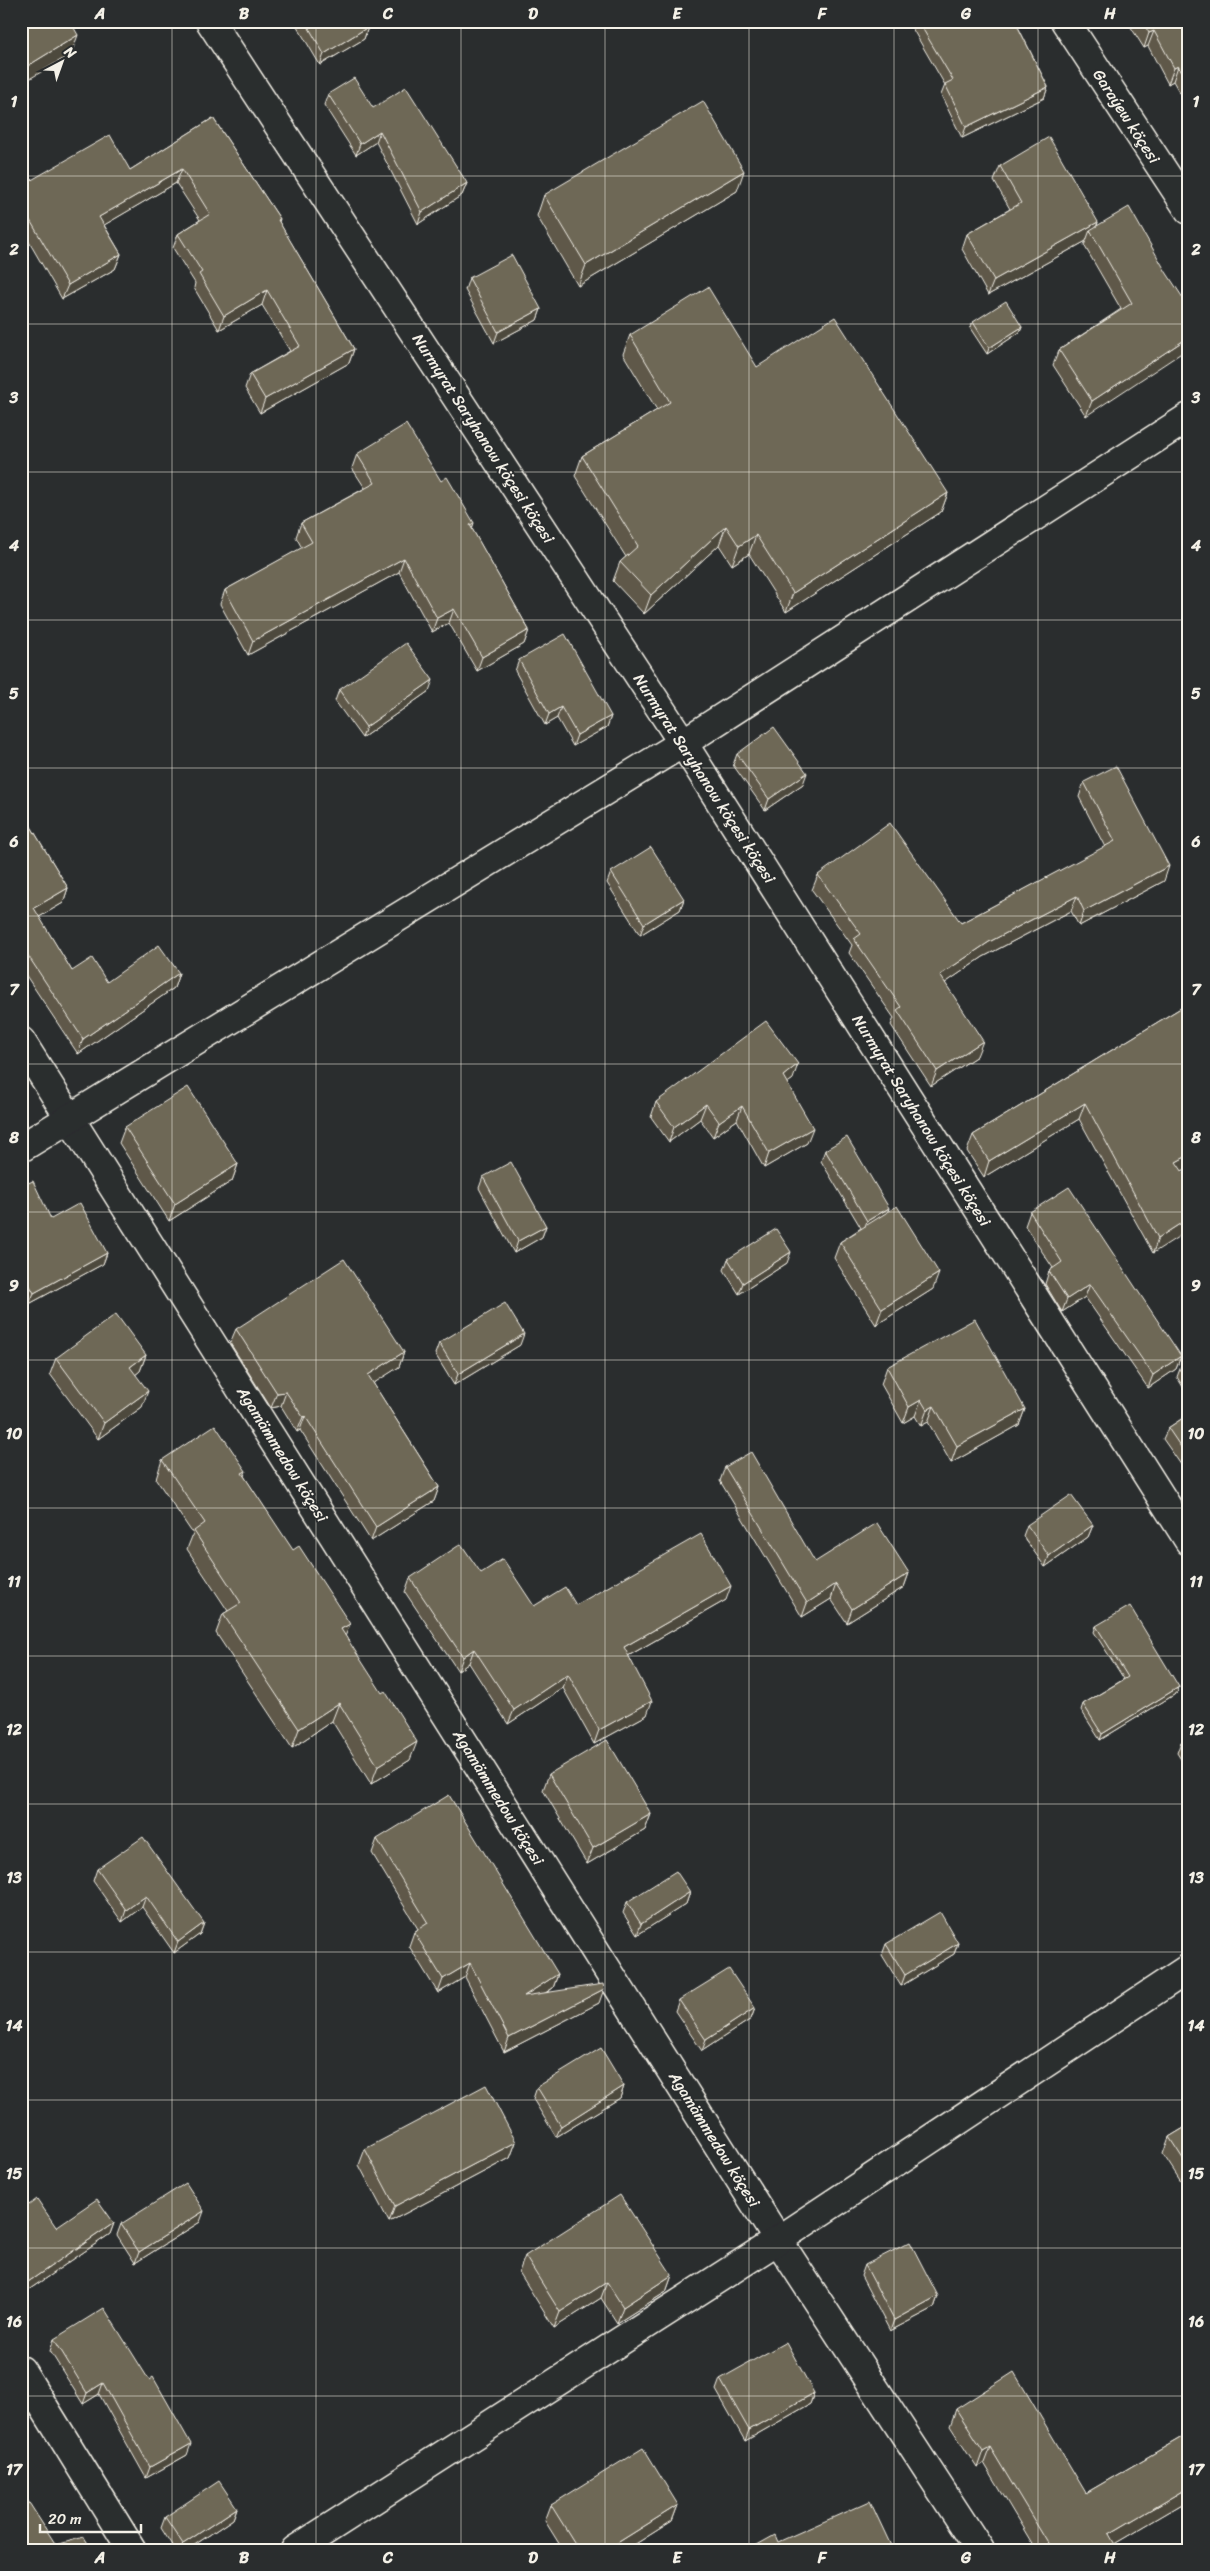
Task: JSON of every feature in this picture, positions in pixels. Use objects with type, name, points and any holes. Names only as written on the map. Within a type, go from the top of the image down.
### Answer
[{"type":"street","name":"Nurmyrat Saryhanow köçesi köçesi","points":[[210,21],[683,743],[1189,1541]]},
{"type":"street","name":"Garaýew köçesi","points":[[1065,21],[1189,210]]},
{"type":"street","points":[[21,1148],[683,743],[1189,417]]},
{"type":"street","name":"Agamämmedow köçesi","points":[[21,1041],[778,2240],[980,2550]]},
{"type":"street","points":[[295,2550],[778,2240],[1189,1968]]},
{"type":"street","points":[[21,2370],[132,2550]]},
{"type":"building","points":[[21,21],[70,21],[78,35],[21,70]]},
{"type":"building","points":[[305,21],[364,21],[368,27],[324,54]]},
{"type":"building","points":[[918,21],[1015,21],[1048,87],[966,127],[945,84],[953,80]]},
{"type":"building","points":[[1142,21],[1185,21],[1189,27],[1189,84],[1178,66],[1174,68],[1154,31],[1149,33]]},
{"type":"building","points":[[354,78],[373,108],[406,87],[467,183],[422,212],[380,131],[360,144],[328,94]]},
{"type":"building","points":[[703,101],[744,171],[586,265],[544,195]]},
{"type":"building","points":[[213,118],[280,219],[278,220],[354,349],[265,399],[250,374],[300,346],[267,290],[224,316],[199,274],[202,272],[178,234],[210,214],[182,169],[99,217],[121,254],[68,285],[21,205],[21,186],[110,135],[130,170]]},
{"type":"building","points":[[1049,137],[1098,222],[994,280],[967,234],[1021,203],[1000,166]]},
{"type":"building","points":[[1129,207],[1166,272],[1189,307],[1189,337],[1092,401],[1059,350],[1132,303],[1090,230]]},
{"type":"building","points":[[512,255],[541,309],[498,332],[469,278]]},
{"type":"building","points":[[708,287],[757,367],[835,317],[948,493],[793,593],[756,535],[739,546],[726,526],[651,595],[620,562],[638,546],[582,456],[670,402],[630,335]]},
{"type":"building","points":[[1006,301],[1022,327],[989,348],[973,322]]},
{"type":"building","points":[[406,424],[441,481],[447,477],[474,523],[470,525],[529,630],[482,657],[454,609],[437,618],[404,558],[253,641],[225,590],[312,542],[301,523],[375,483],[357,454]]},
{"type":"building","points":[[565,634],[611,716],[577,735],[561,707],[549,714],[519,660]]},
{"type":"building","points":[[406,643],[433,680],[366,727],[339,690]]},
{"type":"building","points":[[774,727],[807,773],[769,799],[737,754]]},
{"type":"building","points":[[1116,766],[1169,866],[1084,911],[1077,896],[989,942],[940,975],[983,1041],[937,1071],[897,1010],[901,1007],[854,939],[861,934],[818,875],[890,823],[961,923],[1115,841],[1084,782]]},
{"type":"building","points":[[21,810],[68,888],[34,908],[72,971],[92,958],[107,982],[159,945],[179,973],[83,1039],[21,945]]},
{"type":"building","points":[[651,847],[684,899],[644,924],[611,872]]},
{"type":"building","points":[[1189,1003],[1189,1155],[1176,1162],[1189,1181],[1189,1218],[1158,1238],[1085,1103],[989,1161],[973,1135]]},
{"type":"building","points":[[766,1021],[798,1064],[783,1076],[813,1128],[769,1153],[742,1106],[719,1122],[706,1104],[674,1127],[656,1102]]},
{"type":"building","points":[[188,1087],[238,1164],[175,1204],[125,1127]]},
{"type":"building","points":[[847,1137],[889,1208],[867,1221],[825,1150]]},
{"type":"building","points":[[511,1162],[546,1226],[518,1241],[483,1177]]},
{"type":"building","points":[[33,1181],[51,1219],[80,1203],[107,1253],[34,1293],[21,1270],[21,1186]]},
{"type":"building","points":[[1069,1187],[1181,1356],[1153,1375],[1090,1284],[1067,1299],[1049,1271],[1062,1262],[1030,1212]]},
{"type":"building","points":[[897,1206],[939,1273],[882,1309],[840,1242]]},
{"type":"building","points":[[776,1229],[791,1252],[743,1283],[728,1259]]},
{"type":"building","points":[[344,1259],[404,1352],[368,1375],[439,1487],[376,1527],[305,1416],[303,1417],[286,1392],[277,1393],[236,1329]]},
{"type":"building","points":[[505,1303],[524,1334],[458,1374],[439,1343]]},
{"type":"building","points":[[116,1314],[146,1355],[130,1367],[148,1391],[104,1423],[56,1358]]},
{"type":"building","points":[[975,1319],[1025,1409],[957,1446],[934,1406],[927,1410],[921,1400],[909,1407],[887,1367]]},
{"type":"building","points":[[1189,1361],[1189,1379],[1181,1366]]},
{"type":"building","points":[[1189,1414],[1189,1459],[1168,1428]]},
{"type":"building","points":[[215,1425],[246,1471],[242,1473],[293,1550],[299,1546],[350,1624],[341,1629],[382,1693],[385,1691],[417,1742],[378,1766],[339,1703],[299,1729],[223,1614],[241,1603],[194,1531],[205,1523],[162,1460]]},
{"type":"building","points":[[751,1452],[815,1562],[877,1523],[909,1573],[852,1609],[836,1584],[807,1603],[725,1467]]},
{"type":"building","points":[[1071,1495],[1093,1525],[1049,1556],[1027,1525]]},
{"type":"building","points":[[701,1534],[731,1586],[624,1647],[652,1701],[599,1730],[568,1674],[514,1710],[474,1649],[463,1657],[410,1578],[461,1544],[481,1573],[503,1559],[534,1606],[565,1587],[576,1605]]},
{"type":"building","points":[[1130,1606],[1179,1687],[1102,1734],[1083,1704],[1128,1677],[1096,1626]]},
{"type":"building","points":[[1189,1737],[1189,1754],[1181,1742]]},
{"type":"building","points":[[607,1740],[651,1814],[593,1848],[549,1774]]},
{"type":"building","points":[[449,1795],[558,1974],[524,1996],[603,1984],[604,1989],[509,2038],[470,1963],[443,1979],[414,1932],[428,1923],[377,1839]]},
{"type":"building","points":[[143,1837],[204,1923],[178,1942],[146,1896],[126,1910],[97,1869]]},
{"type":"building","points":[[676,1871],[690,1892],[641,1924],[627,1902]]},
{"type":"building","points":[[940,1912],[958,1943],[905,1975],[886,1944]]},
{"type":"building","points":[[729,1969],[755,2008],[706,2040],[679,2000]]},
{"type":"building","points":[[601,2048],[624,2086],[561,2126],[537,2087]]},
{"type":"building","points":[[486,2085],[516,2142],[395,2206],[365,2149]]},
{"type":"building","points":[[1189,2125],[1189,2168],[1169,2137]]},
{"type":"building","points":[[186,2183],[204,2211],[139,2252],[121,2224]]},
{"type":"building","points":[[21,2192],[29,2205],[37,2199],[56,2227],[97,2199],[114,2223],[25,2284],[21,2279]]},
{"type":"building","points":[[620,2195],[672,2275],[623,2307],[607,2282],[560,2312],[525,2256]]},
{"type":"building","points":[[910,2242],[938,2296],[894,2320],[865,2265]]},
{"type":"building","points":[[104,2308],[149,2380],[153,2377],[191,2444],[150,2467],[103,2383],[87,2393],[54,2339]]},
{"type":"building","points":[[786,2342],[814,2393],[749,2430],[720,2379]]},
{"type":"building","points":[[1014,2372],[1086,2493],[1189,2433],[1189,2487],[1109,2534],[1118,2550],[1052,2550],[990,2447],[983,2451],[956,2409]]},
{"type":"building","points":[[643,2448],[678,2505],[606,2550],[579,2550],[551,2505]]},
{"type":"building","points":[[219,2481],[237,2508],[183,2544],[165,2517]]},
{"type":"building","points":[[21,2490],[56,2545],[84,2537],[92,2550],[21,2550]]},
{"type":"building","points":[[870,2501],[893,2550],[748,2550],[775,2535],[778,2542]]}]
